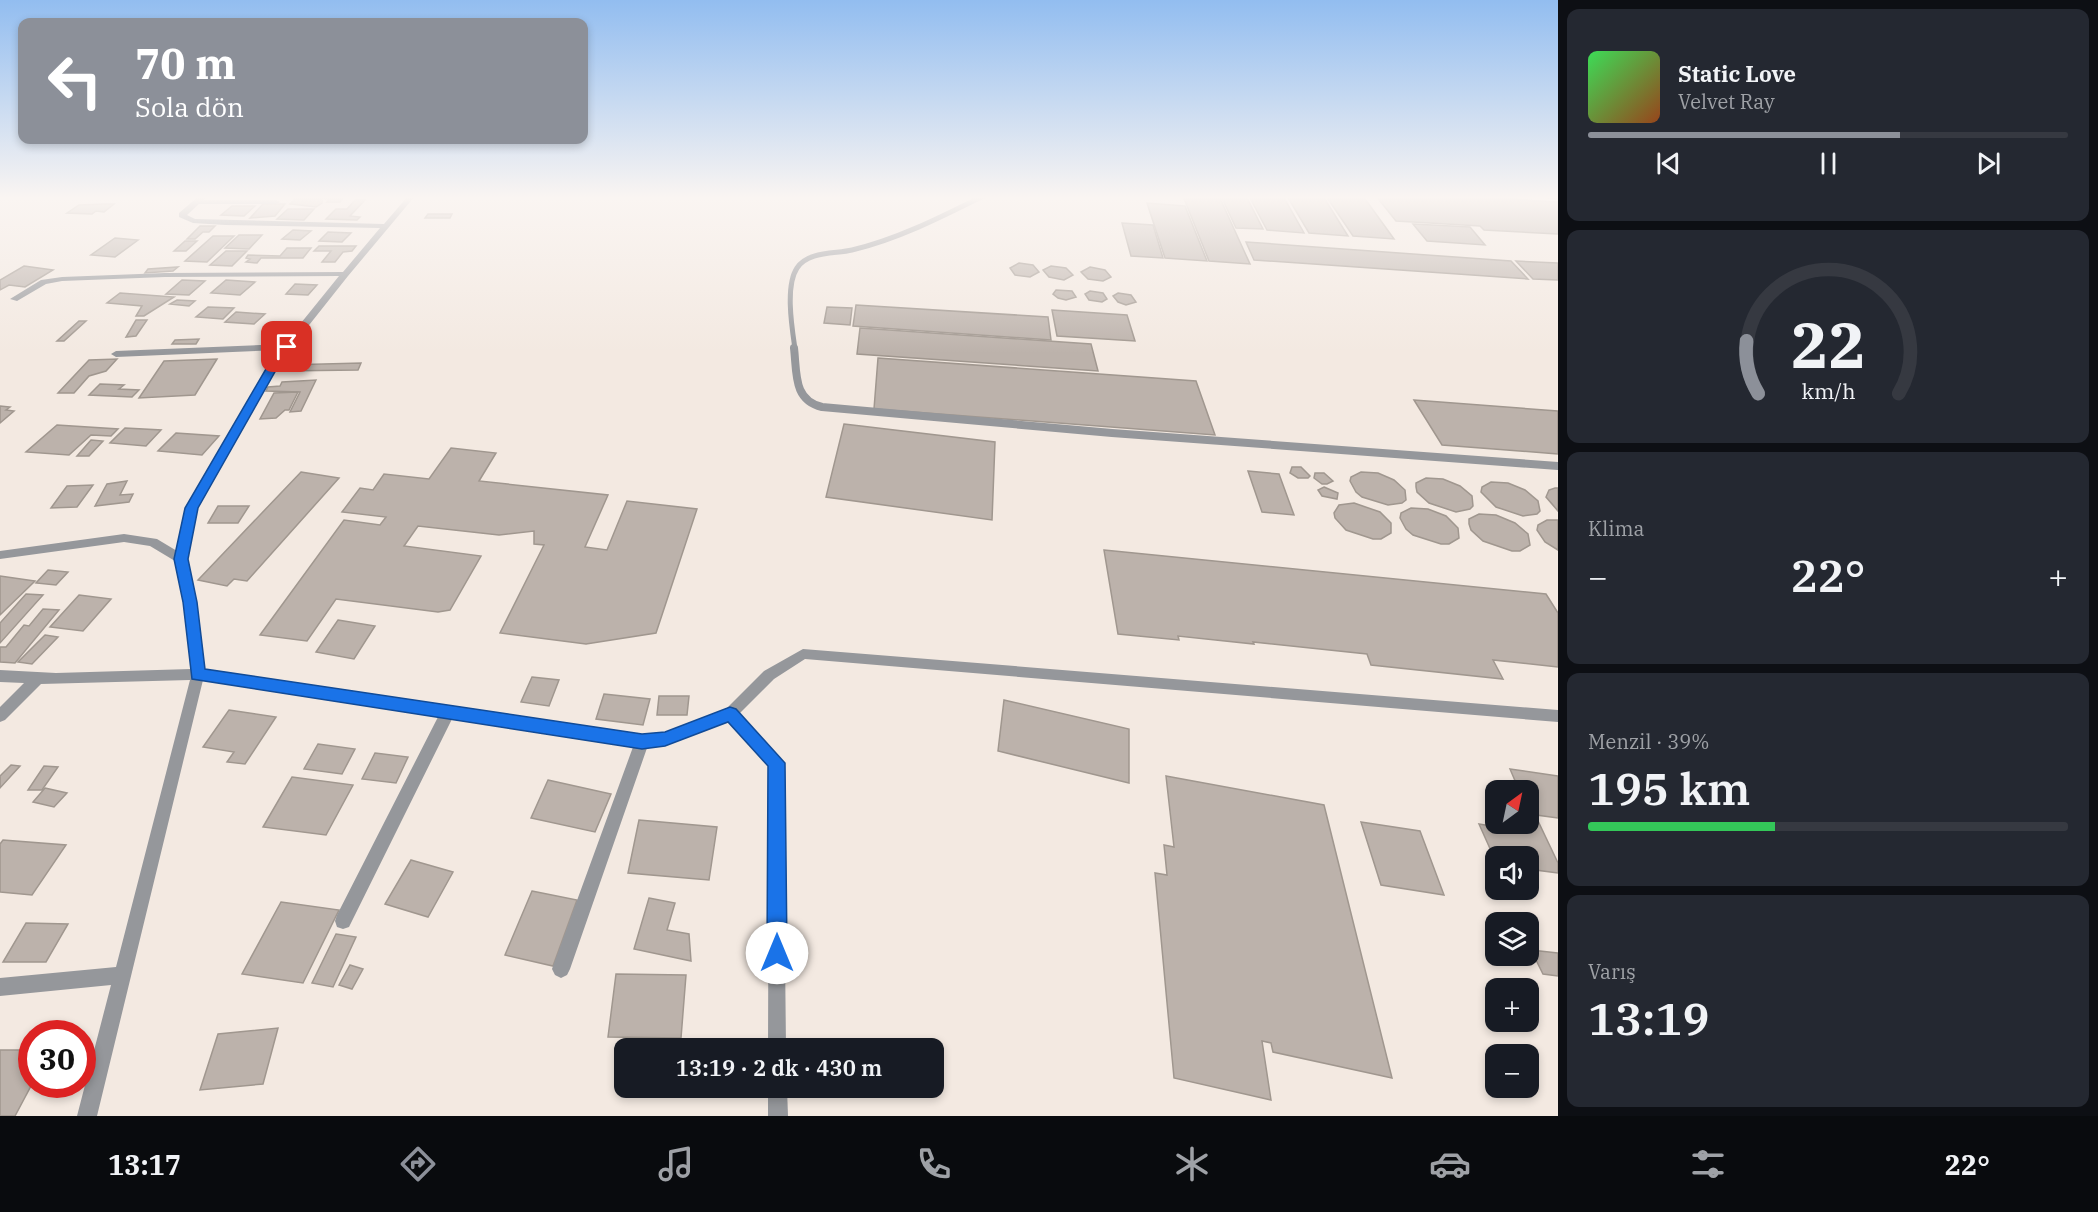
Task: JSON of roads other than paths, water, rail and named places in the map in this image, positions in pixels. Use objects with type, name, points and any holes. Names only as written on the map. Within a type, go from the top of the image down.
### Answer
[{"type":"street","points":[[87,1116],[177,749],[198,674],[190,602],[181,559],[192,508],[275,362],[368,248]]},
{"type":"street","points":[[14,299],[44,282],[62,279],[165,275],[345,274]]},
{"type":"street","points":[[116,354],[287,347]]},
{"type":"street","points":[[0,555],[124,538],[153,542],[181,559]]},
{"type":"street","points":[[0,676],[38,678],[198,674],[642,741],[665,739],[730,714],[769,675],[803,654],[1558,716]]},
{"type":"street","points":[[0,716],[38,678]]},
{"type":"street","points":[[342,921],[448,712]]},
{"type":"street","points":[[730,714],[776,763],[777,1038]]},
{"type":"street","points":[[561,969],[642,741]]},
{"type":"street","points":[[0,987],[123,975]]},
{"type":"street","points":[[778,1098],[778,1116]]},
{"type":"lane","points":[[858,248],[815,256],[795,270],[792,283],[793,327],[801,392],[804,399],[822,407],[1100,432],[1558,466]]}]
